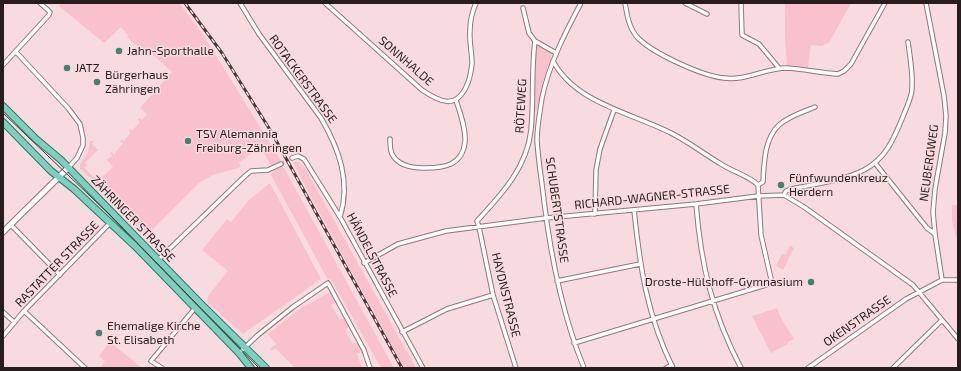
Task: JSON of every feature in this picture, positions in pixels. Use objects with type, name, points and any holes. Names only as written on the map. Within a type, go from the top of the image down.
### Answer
[{"type":"main road","name":"ZÄHRINGER STRASSE","points":[[3,106],[68,168],[266,368]]},
{"type":"main road","name":"ZÄHRINGER STRASSE","points":[[3,122],[59,178],[135,246],[239,353],[251,368]]},
{"type":"street","points":[[3,65],[49,15],[50,12],[40,3]]},
{"type":"street","name":"ROTACKERSTRASSE","points":[[240,3],[259,34],[321,118],[330,133],[336,147],[343,178],[344,198],[340,217]]},
{"type":"street","name":"SONNHALDE","points":[[325,3],[422,90],[444,102],[456,100]]},
{"type":"street","points":[[390,139],[392,154],[406,167],[440,168],[452,164],[457,160],[462,152],[465,141],[456,100],[465,90],[471,72],[469,31],[472,12],[476,3]]},
{"type":"street","name":"SCHUBERTSTRASSE","points":[[581,3],[553,60],[542,98],[537,140],[551,252],[564,312],[584,368]]},
{"type":"street","points":[[625,3],[627,16],[636,36],[647,46],[693,68],[725,78],[742,77],[779,68],[838,74],[844,71],[851,64],[885,3]]},
{"type":"street","points":[[685,3],[707,14]]},
{"type":"street","points":[[741,3],[742,35],[759,44],[779,68]]},
{"type":"street","name":"NEUBERGWEG","points":[[926,3],[944,96],[946,116],[945,133],[934,200],[935,234],[942,280]]},
{"type":"street","points":[[523,8],[529,33],[535,41],[556,53]]},
{"type":"street","name":"RÖTEWEG","points":[[479,227],[477,221],[503,193],[514,178],[528,144],[531,132],[532,70],[535,41]]},
{"type":"street","points":[[908,42],[912,88],[910,98],[890,145],[874,163],[864,170],[848,176],[790,189],[786,191],[784,195],[884,263],[910,283],[958,339]]},
{"type":"street","points":[[3,232],[59,178],[77,158],[83,145],[80,124],[68,108],[16,52]]},
{"type":"street","points":[[553,60],[558,70],[570,82],[588,96],[614,110],[674,134],[721,165],[758,185]]},
{"type":"street","points":[[758,185],[763,182],[765,154],[774,130],[786,120],[816,107]]},
{"type":"street","points":[[595,214],[596,170],[600,149],[614,110]]},
{"type":"street","name":"HÄNDELSTRASSE","points":[[292,158],[298,156],[304,159],[340,217],[422,368]]},
{"type":"street","points":[[874,163],[927,228],[935,234]]},
{"type":"street","points":[[158,260],[251,171],[268,170],[281,164]]},
{"type":"street","points":[[574,343],[767,285],[770,282],[769,269],[761,235],[758,185]]},
{"type":"street","name":"RICHARD-WAGNER-STRASSE","points":[[364,263],[398,244],[446,231],[546,218],[696,204],[758,196],[784,195]]},
{"type":"street","points":[[696,204],[701,252],[712,301],[722,330],[741,368]]},
{"type":"street","points":[[634,210],[640,264],[653,319],[673,366],[666,368]]},
{"type":"street","name":"RASTATTER STRASSE","points":[[3,336],[24,311],[110,223]]},
{"type":"street","points":[[11,225],[60,275]]},
{"type":"street","name":"HAYDNSTRASSE","points":[[479,227],[493,294],[516,368]]},
{"type":"street","points":[[557,281],[640,264]]},
{"type":"street","points":[[942,280],[958,280]]},
{"type":"street","name":"OKENSTRASSE","points":[[808,368],[906,299],[942,280]]},
{"type":"street","points":[[239,353],[293,307],[328,283],[364,350],[370,368]]},
{"type":"street","points":[[402,332],[447,309],[493,294]]},
{"type":"street","points":[[162,368],[151,361],[195,308]]},
{"type":"street","points":[[24,311],[85,368]]},
{"type":"street","points":[[3,312],[14,322]]},
{"type":"street","points":[[893,368],[942,320]]},
{"type":"shaded area","name":"TSV Alemannia Freiburg-Zähringen","points":[[61,3],[179,3],[204,36],[281,161],[271,166],[261,148],[239,163],[241,167],[213,175],[199,183],[146,236],[98,185],[80,169],[80,164],[88,153],[90,141],[94,141],[92,144],[98,150],[85,163],[87,165],[84,168],[98,181],[113,167],[107,160],[112,156],[110,153],[112,152],[114,154],[123,143],[120,141],[124,141],[131,132],[129,130],[130,129],[132,131],[140,122],[138,119],[139,118],[142,120],[147,114],[140,108],[172,72],[149,51],[146,53],[141,48],[140,49],[127,37],[128,35],[121,27],[104,43],[59,6]]},
{"type":"shaded area","points":[[785,3],[851,3],[829,43],[821,46],[811,45],[808,68],[787,66]]},
{"type":"shaded area","points":[[539,46],[548,50],[552,55],[544,77],[536,112],[534,110],[536,47]]},
{"type":"shaded area","points":[[293,162],[299,162],[305,168],[416,368],[404,368]]},
{"type":"shaded area","points":[[283,166],[394,368],[381,368],[331,279],[328,280],[271,175],[272,172]]},
{"type":"shaded area","name":"TSV Alemannia Freiburg-Zähringen","points":[[270,183],[321,279],[243,334],[207,302],[208,296],[228,271],[202,250],[227,219],[231,222],[249,200]]},
{"type":"shaded area","points":[[952,205],[958,205],[958,245],[952,221]]},
{"type":"shaded area","points":[[790,246],[794,248],[783,270],[776,266],[782,254],[785,255]]},
{"type":"shaded area","points":[[330,292],[335,303],[331,305],[340,320],[344,318],[349,327],[345,330],[353,344],[358,342],[363,351],[357,354],[362,368],[295,368],[275,348],[272,351],[270,349],[276,344],[268,334],[298,310]]},
{"type":"shaded area","points":[[777,308],[781,318],[794,339],[771,353],[752,316]]},
{"type":"shaded area","points":[[110,342],[142,368],[100,368],[105,361],[99,356]]},
{"type":"tunnel","points":[[281,164],[292,158]]},
{"type":"tram line","points":[[3,113],[112,217],[259,368]]},
{"type":"railway","points":[[185,3],[222,53],[272,133],[402,368]]},
{"type":"place","name":"Jahn-Sporthalle","points":[[119,51]]},
{"type":"place","name":"JATZ","points":[[67,68]]},
{"type":"place","name":"Bürgerhaus Zähringen","points":[[97,82]]},
{"type":"place","name":"TSV Alemannia Freiburg-Zähringen","points":[[188,141]]},
{"type":"place","name":"Fünfwundenkreuz Herdern","points":[[781,185]]},
{"type":"place","name":"Droste-Hülshoff-Gymnasium","points":[[811,282]]},
{"type":"place","name":"Ehemalige Kirche St. Elisabeth","points":[[99,333]]}]
